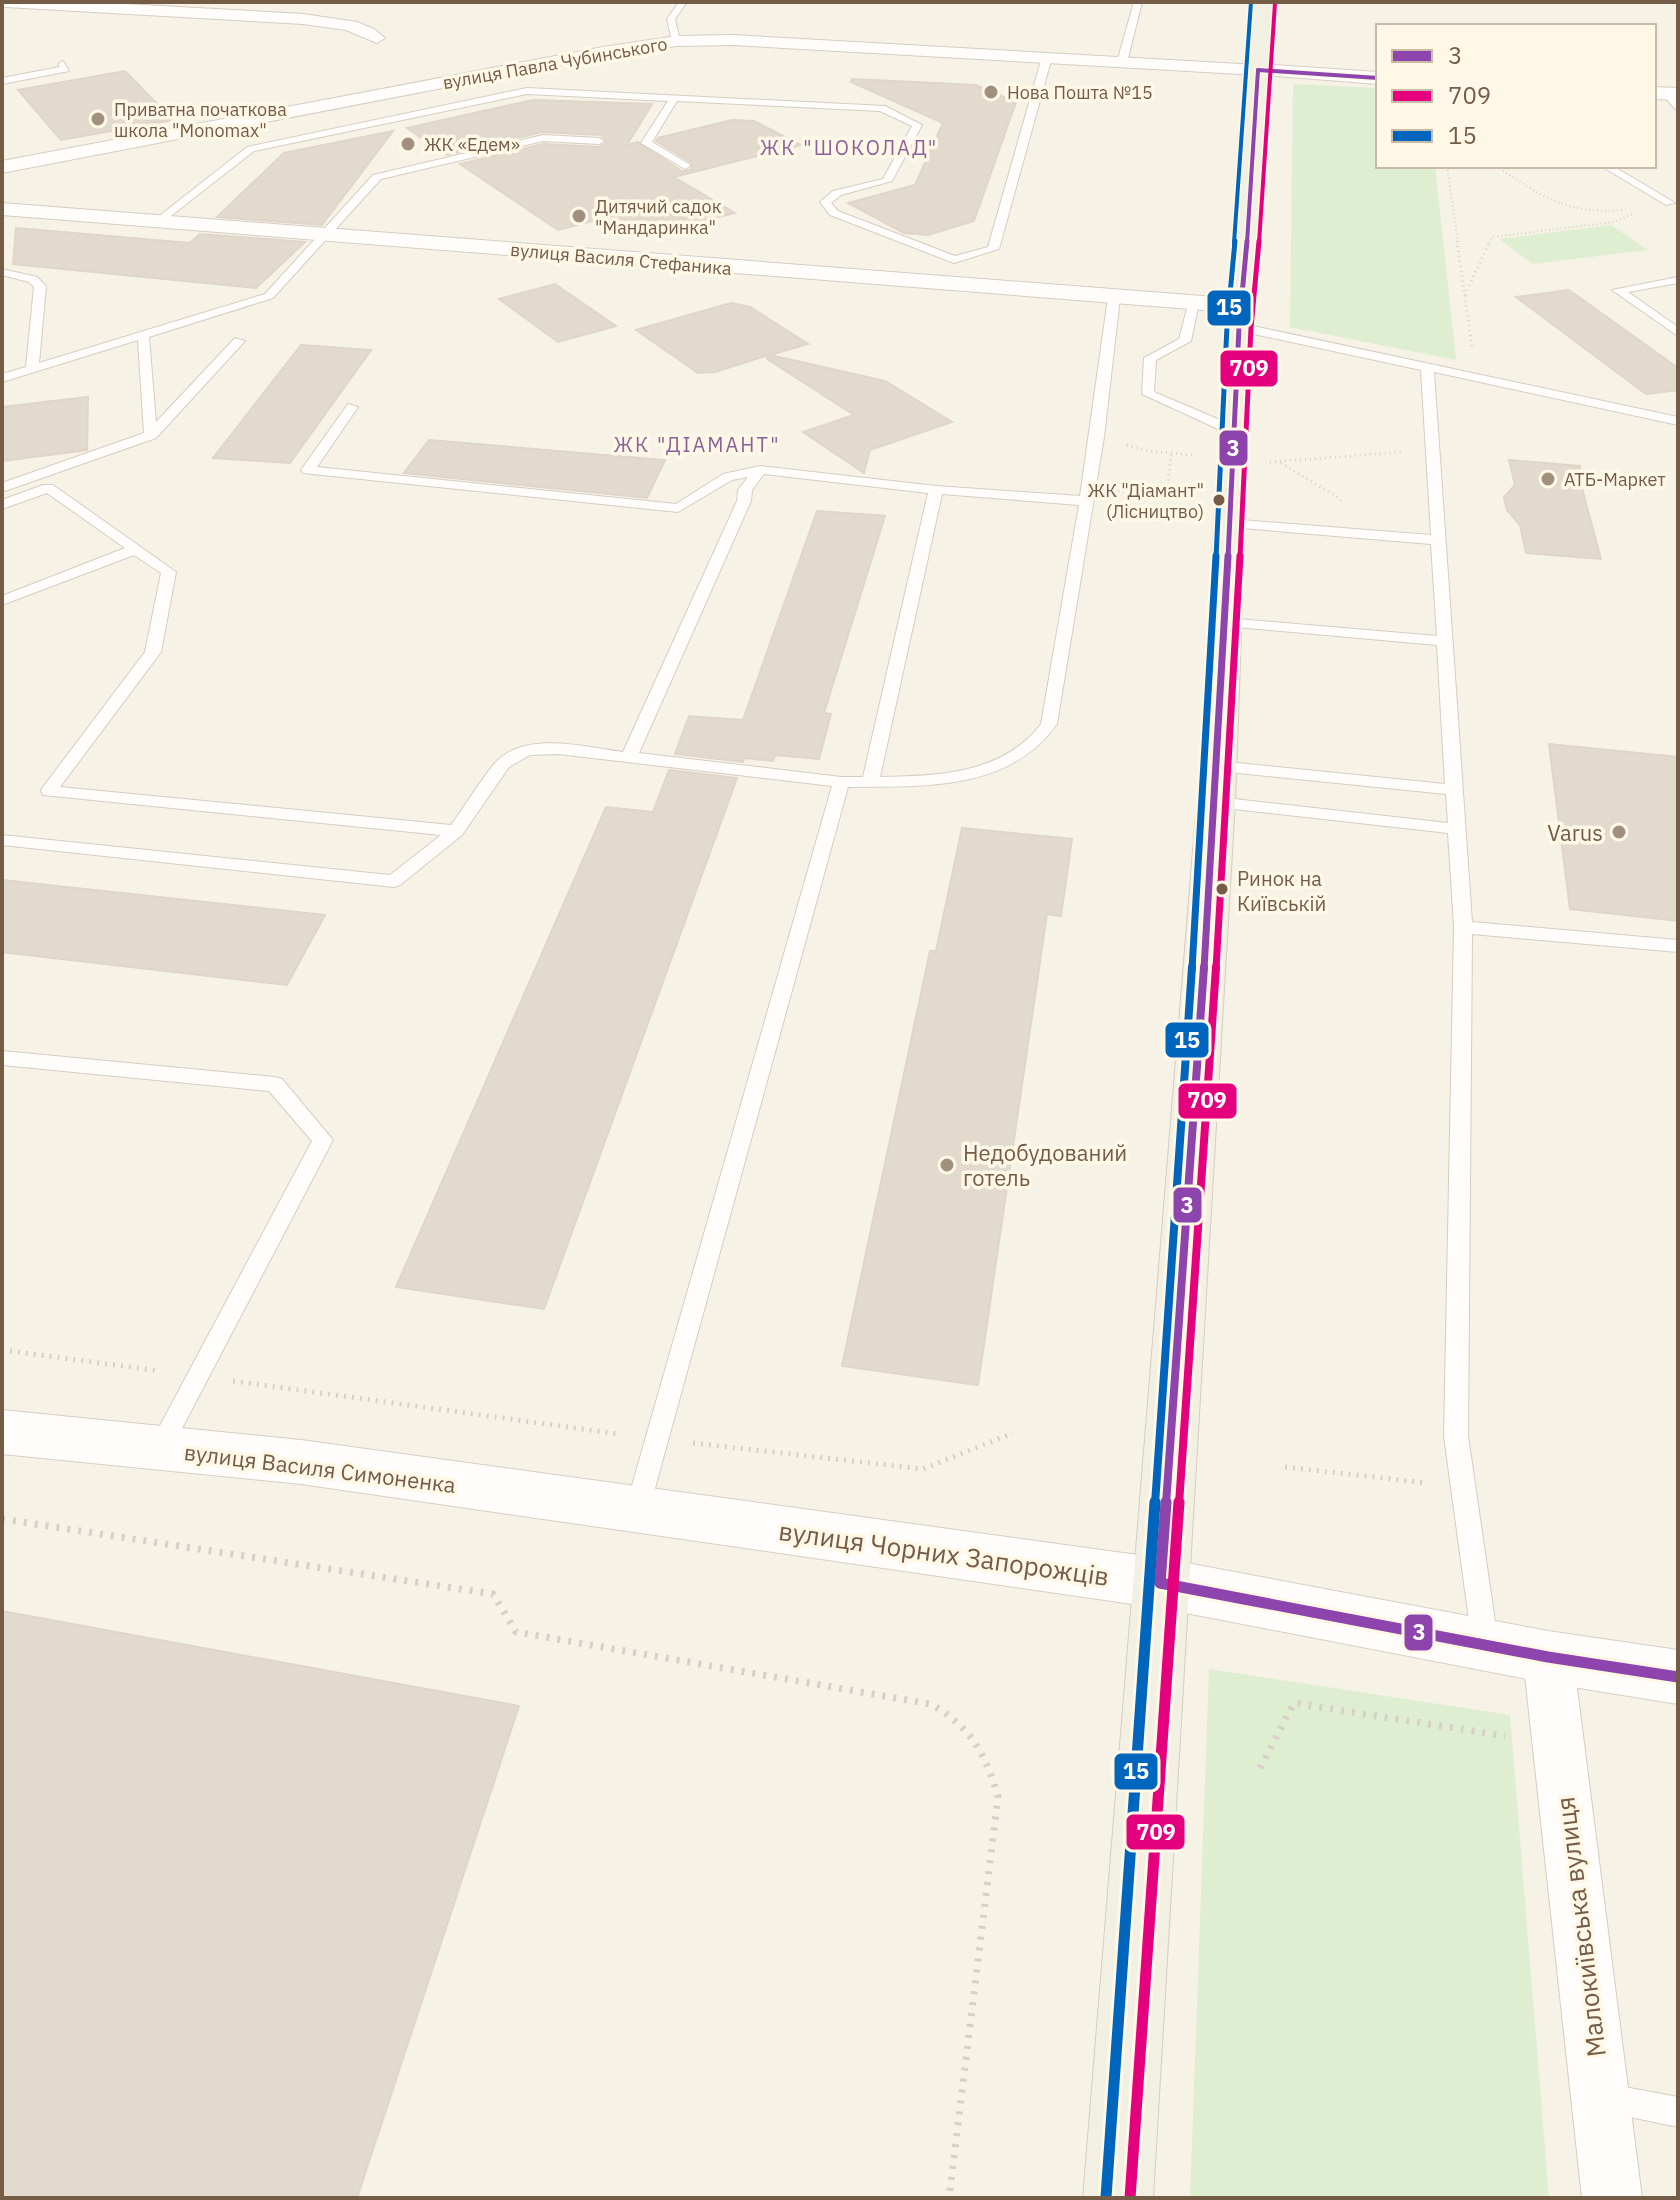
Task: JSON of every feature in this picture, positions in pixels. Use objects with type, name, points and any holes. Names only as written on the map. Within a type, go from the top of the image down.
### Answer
[{"type":"main road","points":[[1118,2198],[1217,784],[1240,316],[1254,160],[1263,2]]},
{"type":"street","points":[[6,2],[303,19],[345,24],[365,30],[377,38]]},
{"type":"street","name":"вулиця Павла Чубинського","points":[[2,167],[587,55],[676,41],[733,40],[1258,70]]},
{"type":"street","points":[[1258,70],[1376,78]]},
{"type":"street","name":"вулиця Василя Стефаника","points":[[2,209],[1193,303],[1240,316]]},
{"type":"street","name":"вулиця Василя Симоненка","points":[[2,1432],[301,1462],[637,1510]]},
{"type":"street","name":"вулиця Чорних Запорожців","points":[[637,1510],[1160,1583],[1548,1657]]},
{"type":"street","points":[[1548,1657],[1678,1677]]},
{"type":"street","name":"Малокиївська вулиця","points":[[1548,1657],[1612,2198]]},
{"type":"lane","points":[[676,41],[671,19],[683,2]]},
{"type":"lane","points":[[1122,62],[1138,2]]},
{"type":"lane","points":[[158,221],[251,149],[527,91],[882,108],[917,125],[887,181],[837,193],[825,202],[834,213],[954,260],[993,249],[1047,57]]},
{"type":"lane","points":[[2,81],[66,69],[63,64]]},
{"type":"lane","points":[[674,98],[646,143],[685,166]]},
{"type":"lane","points":[[2,378],[269,296],[377,177],[543,138],[599,141]]},
{"type":"lane","points":[[1610,168],[1675,203]]},
{"type":"lane","points":[[2,272],[33,279],[40,286],[32,369]]},
{"type":"lane","points":[[1678,280],[1618,290],[1678,332]]},
{"type":"lane","points":[[2,840],[394,881],[456,831],[503,764],[526,750],[558,749],[870,783],[966,775],[1007,762],[1034,744],[1049,724],[1097,437],[1114,298]]},
{"type":"lane","points":[[1193,303],[1185,341],[1150,358],[1148,394],[1233,445]]},
{"type":"lane","points":[[1240,316],[1427,366],[1678,421]]},
{"type":"lane","points":[[143,333],[151,435]]},
{"type":"lane","points":[[2,488],[151,435],[239,341]]},
{"type":"lane","points":[[1427,366],[1463,927],[1456,1436],[1486,1645]]},
{"type":"lane","points":[[352,407],[308,470],[678,508],[728,477],[760,470],[936,490],[1087,495]]},
{"type":"lane","points":[[629,757],[744,501],[745,490],[760,470]]},
{"type":"lane","points":[[2,505],[48,488],[169,572],[153,652],[49,791],[456,831]]},
{"type":"lane","points":[[870,783],[936,490]]},
{"type":"lane","points":[[1229,523],[1438,540]]},
{"type":"lane","points":[[2,601],[136,549]]},
{"type":"lane","points":[[1226,622],[1444,641]]},
{"type":"lane","points":[[637,1510],[841,782]]},
{"type":"lane","points":[[1217,784],[1454,790]]},
{"type":"lane","points":[[1217,784],[1456,829]]},
{"type":"lane","points":[[1463,927],[1678,946]]},
{"type":"lane","points":[[2,1058],[275,1084],[323,1140],[160,1448]]},
{"type":"lane","points":[[1600,2097],[1678,2112]]},
{"type":"path","points":[[1447,168],[1476,376]]},
{"type":"path","points":[[1499,168],[1564,209],[1595,214],[1675,203]]},
{"type":"path","points":[[1465,295],[1492,237],[1614,222],[1649,207]]},
{"type":"path","points":[[1097,437],[1171,454],[1233,445],[1280,462],[1339,498],[1357,533]]},
{"type":"path","points":[[1280,462],[1432,450]]},
{"type":"path","points":[[1087,495],[1167,496],[1171,454]]},
{"type":"path","points":[[2,1350],[657,1439],[923,1469],[1013,1433]]},
{"type":"path","points":[[1285,1467],[1463,1487]]},
{"type":"path","points":[[2,1519],[493,1594],[516,1632],[930,1704],[951,1714],[967,1728],[981,1749],[998,1797],[949,2198]]},
{"type":"path","points":[[1260,1768],[1294,1703],[1558,1745]]},
{"type":"green space","points":[[1293,84],[1376,88],[1376,168],[1435,168],[1456,360],[1290,327]]},
{"type":"green space","points":[[1611,225],[1648,250],[1533,264],[1499,239]]},
{"type":"green space","points":[[1209,1669],[1510,1715],[1549,2198],[1190,2198]]},
{"type":"building","points":[[125,71],[173,120],[61,140],[18,90]]},
{"type":"building","points":[[852,79],[976,85],[1016,102],[974,221],[928,235],[904,233],[848,203],[915,185],[943,123],[851,82]]},
{"type":"building","points":[[533,100],[652,104],[627,145],[638,142],[683,172],[692,169],[692,163],[656,141],[658,138],[732,120],[754,121],[801,145],[674,177],[735,213],[645,235],[626,223],[597,220],[558,230],[460,164],[543,144],[599,147],[607,142],[601,135],[542,132],[447,155],[407,128]]},
{"type":"building","points":[[393,131],[322,225],[217,217],[284,153]]},
{"type":"building","points":[[16,228],[190,243],[200,234],[305,242],[256,288],[13,264]]},
{"type":"building","points":[[555,284],[616,326],[558,342],[499,299]]},
{"type":"building","points":[[1569,290],[1678,368],[1678,390],[1646,394],[1516,297]]},
{"type":"building","points":[[731,303],[750,307],[808,344],[770,355],[885,381],[952,422],[870,450],[864,473],[803,432],[854,415],[767,359],[769,355],[715,372],[698,373],[636,330]]},
{"type":"building","points":[[301,345],[371,350],[290,463],[213,458]]},
{"type":"building","points":[[88,397],[87,450],[2,461],[2,407]]},
{"type":"building","points":[[429,440],[665,460],[647,498],[404,473]]},
{"type":"building","points":[[1509,460],[1580,466],[1580,481],[1601,559],[1526,553],[1520,525],[1507,510],[1504,497],[1515,485]]},
{"type":"building","points":[[817,511],[885,516],[824,713],[831,714],[819,759],[775,755],[773,761],[744,758],[743,762],[675,754],[689,716],[743,720]]},
{"type":"building","points":[[1549,744],[1678,757],[1678,921],[1570,909]]},
{"type":"building","points":[[669,770],[737,778],[544,1309],[396,1287],[606,807],[653,812]]},
{"type":"building","name":"Недобудований готель","points":[[962,828],[1072,839],[1061,916],[1047,914],[978,1385],[842,1366],[930,951],[936,951]]},
{"type":"building","points":[[2,880],[325,915],[287,985],[2,952]]},
{"type":"building","points":[[2,1611],[519,1706],[357,2198],[2,2198]]},
{"type":"transit line","name":"15","points":[[1106,2197],[1204,801],[1227,326],[1242,159],[1251,2]]},
{"type":"transit line","name":"709","points":[[1130,2198],[1228,803],[1251,328],[1266,161],[1275,3]]},
{"type":"transit line","name":"3","points":[[1258,70],[1376,78]]},
{"type":"transit line","name":"3","points":[[1160,1583],[1216,802],[1239,327],[1254,160],[1258,70]]},
{"type":"transit line","name":"3","points":[[1160,1583],[1548,1657],[1678,1677]]},
{"type":"place","name":"Нова Пошта №15","points":[[991,92]]},
{"type":"place","name":"Приватна початкова школа \"Monomax\"","points":[[98,119]]},
{"type":"place","name":"ЖК «Едем»","points":[[408,144]]},
{"type":"place","name":"Дитячий садок \"Мандаринка\"","points":[[579,216]]},
{"type":"place","name":"АТБ-Маркет","points":[[1548,479]]},
{"type":"place","name":"ЖК \"Діамант\" (Лісництво)","points":[[1219,500]]},
{"type":"place","name":"Varus","points":[[1619,832]]},
{"type":"place","name":"Ринок на Київській","points":[[1222,889]]},
{"type":"place","name":"Недобудований готель","points":[[947,1165]]},
{"type":"district","name":"ЖК \"ШОКОЛАД\"","points":[[849,147]]},
{"type":"district","name":"ЖК \"ДІАМАНТ\"","points":[[697,444]]}]
